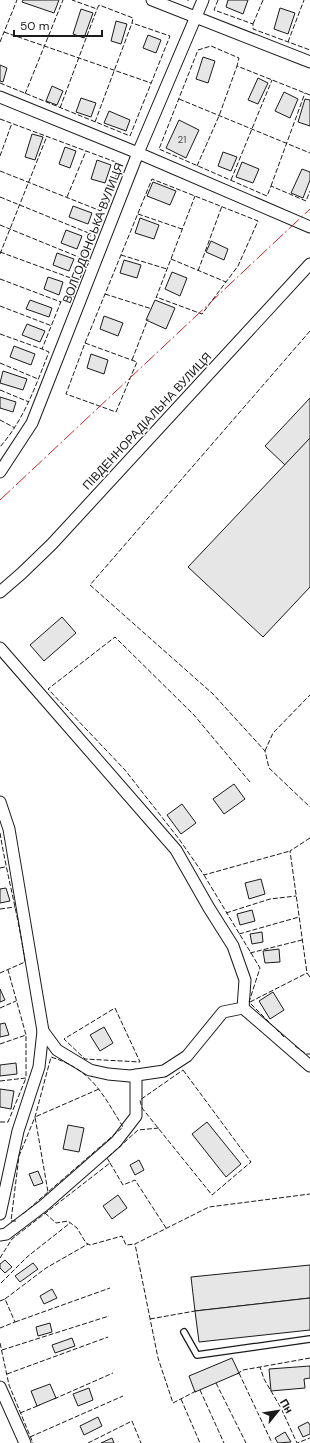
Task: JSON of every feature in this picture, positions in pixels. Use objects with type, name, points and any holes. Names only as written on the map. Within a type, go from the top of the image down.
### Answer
[{"type":"street","points":[[152,0],[310,62]]},
{"type":"street","name":"ВОЛГОДОНСЬКА ВУЛИЦЯ","points":[[0,472],[32,423],[138,153],[203,0]]},
{"type":"street","points":[[0,97],[138,153],[310,227]]},
{"type":"street","name":"ПІВДЕННОРАДІАЛЬНА ВУЛИЦЯ","points":[[0,592],[52,544],[310,264]]},
{"type":"street","points":[[0,648],[176,850],[209,908],[233,946],[245,980],[243,1008]]},
{"type":"street","points":[[0,802],[10,829],[43,1031],[39,1067],[18,1131],[0,1214]]},
{"type":"street","points":[[243,1008],[310,1066]]},
{"type":"street","points":[[43,1031],[57,1050],[90,1070],[108,1074],[130,1076],[164,1072],[187,1056],[222,1012],[243,1008]]},
{"type":"street","points":[[0,1235],[6,1234],[43,1206],[116,1142],[136,1116],[136,1075]]},
{"type":"street","points":[[0,1387],[25,1443]]},
{"type":"lane","points":[[184,1332],[196,1355],[310,1339]]},
{"type":"building","points":[[23,0],[59,0],[54,13],[22,2]]},
{"type":"building","points":[[228,0],[248,0],[243,14],[226,7]]},
{"type":"building","points":[[280,8],[295,13],[288,34],[274,29]]},
{"type":"building","points":[[81,9],[93,13],[84,38],[73,34]]},
{"type":"building","points":[[116,21],[127,24],[121,44],[111,41]]},
{"type":"building","points":[[148,35],[161,40],[156,53],[143,48]]},
{"type":"building","points":[[203,57],[215,61],[208,83],[196,79]]},
{"type":"building","points":[[0,65],[7,68],[3,82],[0,81]]},
{"type":"building","points":[[258,78],[268,83],[258,104],[248,100]]},
{"type":"building","points":[[52,86],[63,91],[57,105],[46,101]]},
{"type":"building","points":[[284,92],[298,99],[290,118],[275,111]]},
{"type":"building","points":[[81,98],[96,103],[91,117],[76,112]]},
{"type":"building","points":[[305,99],[310,100],[310,126],[298,122]]},
{"type":"building","points":[[109,111],[130,120],[126,131],[104,123]]},
{"type":"building","points":[[179,120],[199,130],[186,158],[166,148]]},
{"type":"building","points":[[32,134],[43,137],[35,160],[25,157]]},
{"type":"building","points":[[65,147],[76,151],[70,168],[59,164]]},
{"type":"building","points":[[223,152],[237,157],[231,171],[218,166]]},
{"type":"building","points":[[97,160],[111,165],[105,183],[91,179]]},
{"type":"building","points":[[242,162],[259,169],[253,183],[236,177]]},
{"type":"building","points":[[302,169],[310,172],[310,180],[303,198],[291,193]]},
{"type":"building","points":[[153,182],[176,191],[170,205],[147,196]]},
{"type":"building","points":[[73,206],[92,213],[88,224],[69,217]]},
{"type":"building","points":[[140,218],[159,225],[154,239],[135,233]]},
{"type":"building","points":[[66,230],[82,236],[77,249],[61,243]]},
{"type":"building","points":[[211,241],[228,249],[224,260],[206,252]]},
{"type":"building","points":[[57,253],[74,259],[69,271],[53,265]]},
{"type":"building","points":[[124,260],[141,265],[137,278],[120,273]]},
{"type":"building","points":[[172,272],[187,278],[180,296],[165,289]]},
{"type":"building","points":[[48,277],[63,282],[59,295],[44,289]]},
{"type":"building","points":[[30,300],[52,308],[49,317],[26,309]]},
{"type":"building","points":[[155,300],[175,308],[166,329],[146,320]]},
{"type":"building","points":[[104,316],[123,323],[118,336],[100,329]]},
{"type":"building","points":[[27,324],[45,331],[40,342],[22,335]]},
{"type":"building","points":[[14,346],[35,354],[31,365],[10,357]]},
{"type":"building","points":[[91,354],[108,360],[104,374],[87,368]]},
{"type":"building","points":[[3,371],[27,379],[23,390],[0,383]]},
{"type":"building","points":[[0,397],[16,402],[13,412],[0,408]]},
{"type":"building","points":[[310,398],[310,439],[285,465],[265,446]]},
{"type":"building","points":[[310,438],[310,587],[263,637],[188,567]]},
{"type":"building","points":[[62,617],[76,633],[44,661],[30,645]]},
{"type":"building","points":[[234,784],[245,799],[224,814],[213,799]]},
{"type":"building","points":[[182,804],[196,823],[181,834],[167,815]]},
{"type":"building","points":[[261,879],[265,894],[249,899],[245,883]]},
{"type":"building","points":[[6,888],[10,901],[0,903],[0,889]]},
{"type":"building","points":[[252,910],[255,921],[240,925],[237,914]]},
{"type":"building","points":[[262,932],[263,942],[252,944],[250,934]]},
{"type":"building","points":[[279,949],[280,962],[265,963],[263,951]]},
{"type":"building","points":[[0,989],[5,1000],[0,1002]]},
{"type":"building","points":[[273,992],[284,1010],[270,1019],[259,1001]]},
{"type":"building","points":[[5,1023],[9,1035],[0,1037],[0,1024]]},
{"type":"building","points":[[104,1027],[113,1043],[100,1051],[90,1035]]},
{"type":"building","points":[[16,1063],[17,1074],[0,1076],[0,1065]]},
{"type":"building","points":[[0,1089],[14,1091],[11,1109],[0,1107]]},
{"type":"building","points":[[207,1122],[241,1164],[226,1177],[192,1134]]},
{"type":"building","points":[[68,1125],[84,1128],[79,1152],[63,1149]]},
{"type":"building","points":[[139,1160],[144,1170],[135,1175],[130,1165]]},
{"type":"building","points":[[38,1171],[43,1183],[34,1186],[29,1174]]},
{"type":"building","points":[[118,1195],[127,1208],[112,1219],[103,1206]]},
{"type":"building","points":[[5,1260],[12,1267],[5,1273],[0,1268],[0,1264]]},
{"type":"building","points":[[33,1263],[38,1269],[20,1282],[15,1276]]},
{"type":"building","points":[[310,1265],[310,1298],[195,1311],[191,1277]]},
{"type":"building","points":[[52,1289],[57,1298],[44,1304],[40,1296]]},
{"type":"building","points":[[310,1298],[310,1330],[199,1342],[195,1311]]},
{"type":"building","points":[[50,1323],[52,1332],[38,1336],[36,1327]]},
{"type":"building","points":[[72,1338],[75,1346],[55,1353],[52,1345]]},
{"type":"building","points":[[232,1358],[239,1373],[195,1392],[189,1376]]},
{"type":"building","points":[[310,1366],[310,1378],[304,1379],[305,1388],[271,1391],[269,1369]]},
{"type":"building","points":[[50,1384],[56,1398],[37,1406],[31,1391]]},
{"type":"building","points":[[89,1388],[93,1400],[78,1406],[73,1394]]},
{"type":"building","points":[[98,1417],[102,1426],[84,1435],[80,1426]]},
{"type":"building","points":[[308,1422],[310,1425],[310,1434],[303,1437],[298,1427]]},
{"type":"building","points":[[285,1432],[291,1442],[278,1443],[275,1438]]},
{"type":"building","points":[[112,1438],[114,1443],[101,1443]]},
{"type":"fence","points":[[0,42],[17,0]]},
{"type":"fence","points":[[25,94],[63,0]]},
{"type":"fence","points":[[0,83],[130,136],[170,36],[132,23],[133,18],[99,5],[97,9],[72,0]]},
{"type":"fence","points":[[218,0],[214,10],[253,24],[253,29],[310,50]]},
{"type":"fence","points":[[253,24],[263,0]]},
{"type":"fence","points":[[288,42],[304,0]]},
{"type":"fence","points":[[60,108],[97,9]]},
{"type":"fence","points":[[95,122],[132,23]]},
{"type":"fence","points":[[4,32],[151,83]]},
{"type":"fence","points":[[310,95],[237,66],[239,58],[211,46],[198,50],[159,149],[267,196],[271,186],[306,201],[310,191]]},
{"type":"fence","points":[[197,166],[219,116],[237,66]]},
{"type":"fence","points":[[231,180],[272,80]]},
{"type":"fence","points":[[271,186],[305,93]]},
{"type":"fence","points":[[179,99],[310,153]]},
{"type":"fence","points":[[0,119],[121,164],[81,258],[87,260],[71,302],[62,299],[42,349],[49,352],[34,390],[16,425],[0,447]]},
{"type":"fence","points":[[0,156],[12,123]]},
{"type":"fence","points":[[0,254],[47,136]]},
{"type":"fence","points":[[67,197],[86,151]]},
{"type":"fence","points":[[0,171],[101,211]]},
{"type":"fence","points":[[85,343],[152,179],[258,221],[238,266],[202,314],[156,297]]},
{"type":"fence","points":[[156,298],[195,196]]},
{"type":"fence","points":[[0,197],[91,234]]},
{"type":"fence","points":[[198,271],[222,206]]},
{"type":"fence","points":[[138,214],[182,229]]},
{"type":"fence","points":[[0,225],[81,258]]},
{"type":"fence","points":[[0,252],[79,281]]},
{"type":"fence","points":[[121,255],[167,269]]},
{"type":"fence","points":[[171,259],[226,282]]},
{"type":"fence","points":[[0,279],[61,302]]},
{"type":"fence","points":[[105,294],[152,309]]},
{"type":"fence","points":[[0,306],[52,326]]},
{"type":"fence","points":[[132,360],[148,319]]},
{"type":"fence","points":[[310,331],[90,585],[213,694],[265,751],[269,768],[310,807]]},
{"type":"fence","points":[[0,334],[42,349]]},
{"type":"fence","points":[[85,343],[137,362],[116,412],[66,394],[85,343]]},
{"type":"fence","points":[[0,363],[38,379]]},
{"type":"fence","points":[[0,390],[29,402]]},
{"type":"fence","points":[[0,420],[15,428]]},
{"type":"fence","points":[[250,782],[194,715],[115,637],[48,689],[125,770],[179,839],[204,875],[290,851]]},
{"type":"fence","points":[[265,751],[273,733],[310,695]]},
{"type":"fence","points":[[0,833],[20,929],[25,962],[0,973]]},
{"type":"fence","points":[[310,838],[290,851],[307,973],[310,977]]},
{"type":"fence","points":[[0,868],[5,867]]},
{"type":"fence","points":[[204,875],[260,968],[249,1002],[284,1037]]},
{"type":"fence","points":[[226,913],[270,899],[296,896]]},
{"type":"fence","points":[[0,909],[15,907]]},
{"type":"fence","points":[[239,934],[299,917]]},
{"type":"fence","points":[[250,953],[302,940]]},
{"type":"fence","points":[[0,1044],[26,1035],[8,970]]},
{"type":"fence","points":[[250,1002],[307,973]]},
{"type":"fence","points":[[0,1008],[16,1001]]},
{"type":"fence","points":[[115,1008],[140,1062],[85,1059],[64,1039],[115,1008]]},
{"type":"fence","points":[[0,1081],[26,1078],[26,1035]]},
{"type":"fence","points":[[295,1046],[306,1054],[310,1054]]},
{"type":"fence","points":[[16,1221],[11,1221],[19,1156],[35,1117],[51,1057],[65,1062],[86,1076],[94,1084],[102,1093],[123,1127],[48,1192],[35,1117],[99,1089]]},
{"type":"fence","points":[[183,1070],[251,1162],[212,1195],[142,1108],[140,1100],[183,1070]]},
{"type":"fence","points":[[0,1122],[8,1122],[26,1078]]},
{"type":"fence","points":[[0,1258],[12,1239],[110,1163],[107,1158],[138,1130],[159,1128]]},
{"type":"fence","points":[[110,1163],[123,1185],[135,1180],[166,1228]]},
{"type":"fence","points":[[23,1214],[48,1192]]},
{"type":"fence","points":[[196,1391],[173,1403],[158,1358],[135,1244],[209,1207],[310,1194]]},
{"type":"fence","points":[[45,1213],[56,1223],[68,1221],[77,1228],[86,1243],[90,1245],[122,1236],[126,1245],[135,1244]]},
{"type":"fence","points":[[1,1283],[27,1257],[70,1223]]},
{"type":"fence","points":[[5,1299],[46,1268],[88,1244]]},
{"type":"fence","points":[[15,1322],[110,1288]]},
{"type":"fence","points":[[0,1301],[5,1299],[15,1322],[0,1328]]},
{"type":"fence","points":[[150,1319],[195,1311]]},
{"type":"fence","points":[[2,1350],[109,1316]]},
{"type":"fence","points":[[7,1374],[108,1337]]},
{"type":"fence","points":[[0,1343],[9,1385],[33,1443]]},
{"type":"fence","points":[[310,1358],[260,1367],[264,1379],[281,1408],[297,1443],[310,1438]]},
{"type":"fence","points":[[237,1374],[243,1370],[260,1367]]},
{"type":"fence","points":[[54,1399],[113,1373]]},
{"type":"fence","points":[[239,1373],[272,1443]]},
{"type":"fence","points":[[216,1383],[246,1443]]},
{"type":"fence","points":[[200,1390],[224,1443]]},
{"type":"fence","points":[[30,1437],[123,1396]]},
{"type":"fence","points":[[181,1399],[200,1443]]},
{"type":"fence","points":[[20,1413],[40,1405]]},
{"type":"fence","points":[[88,1443],[132,1421],[141,1443]]},
{"type":"power","points":[[0,500],[310,209]]}]
